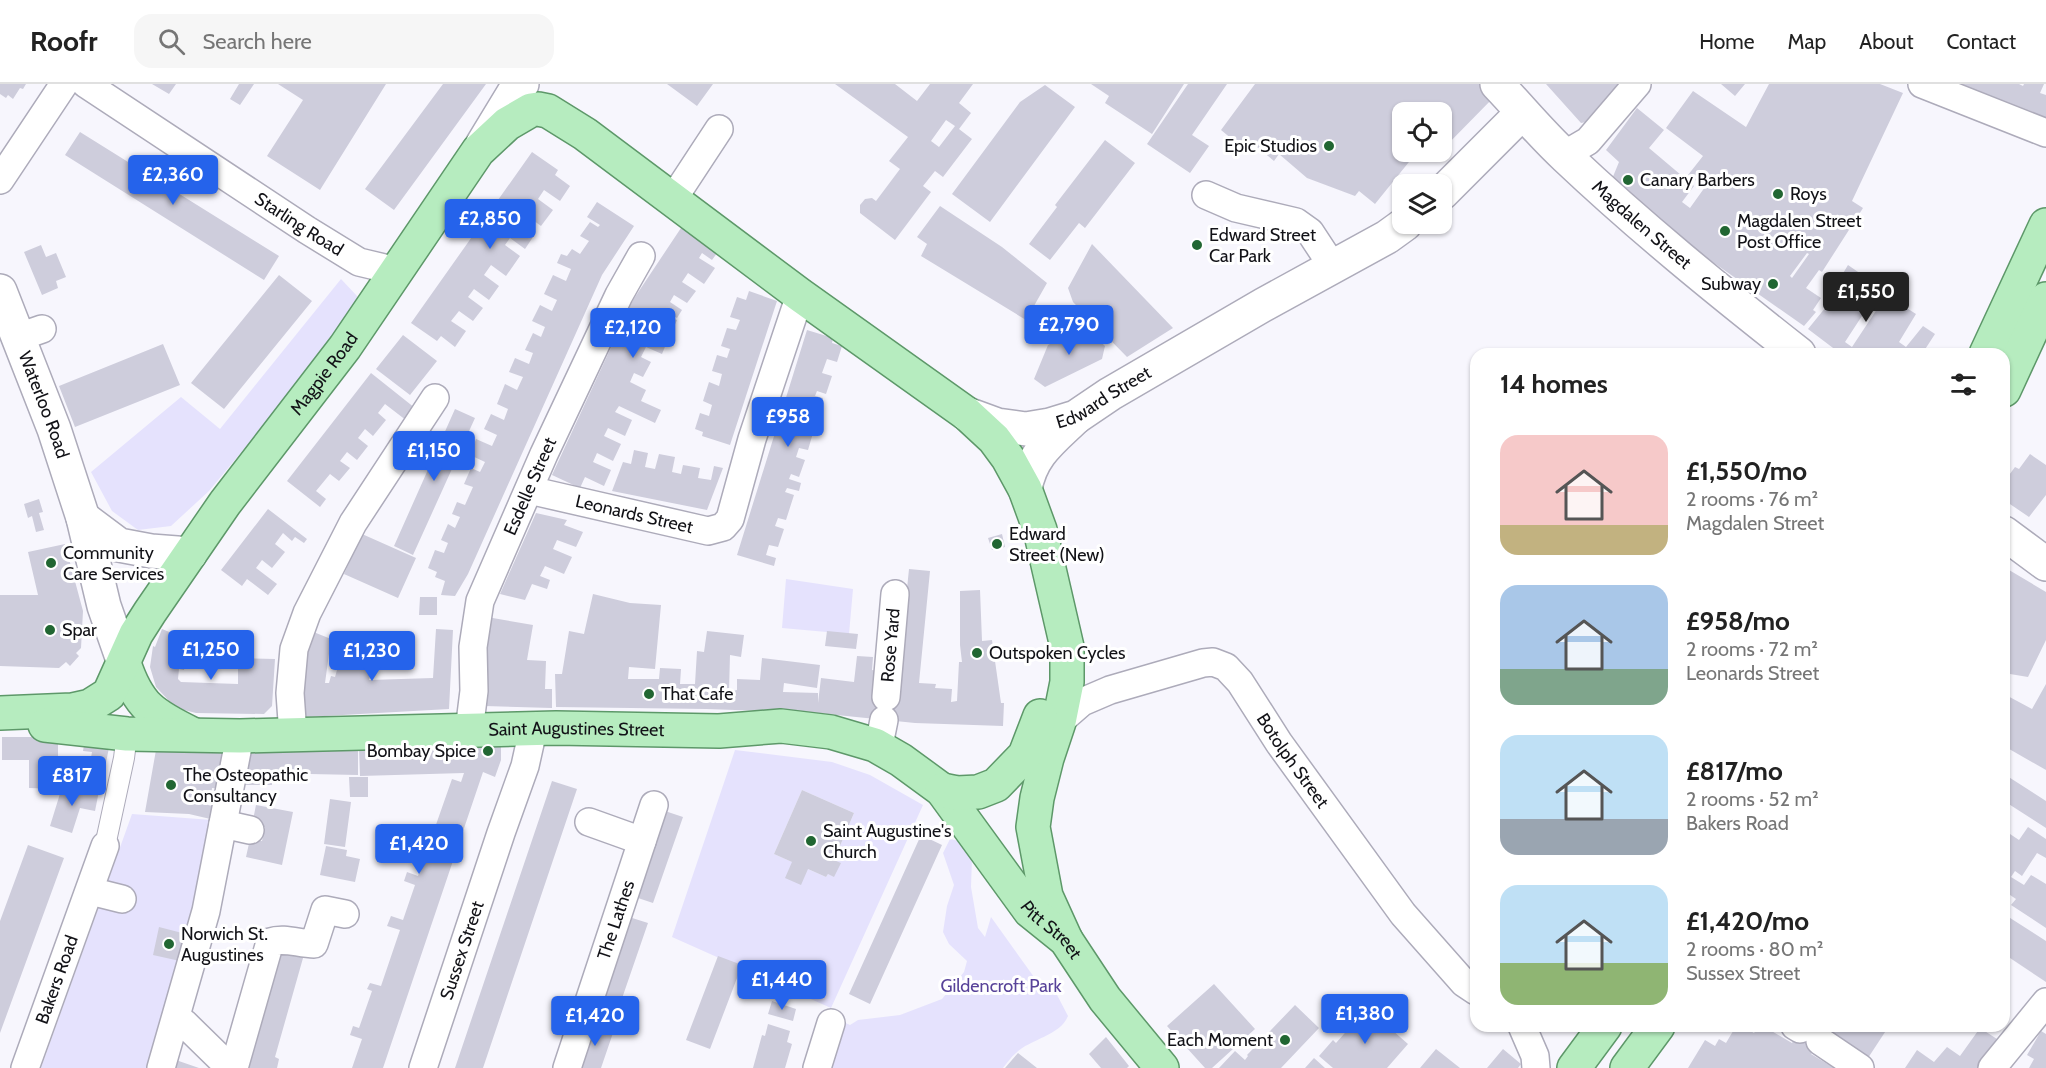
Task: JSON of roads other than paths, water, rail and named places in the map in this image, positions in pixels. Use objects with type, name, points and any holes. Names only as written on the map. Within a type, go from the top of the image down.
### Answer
[{"type":"main road","points":[[551,84],[557,100],[585,134]]},
{"type":"main road","points":[[478,151],[507,124],[531,110],[548,111],[585,134],[673,199]]},
{"type":"main road","name":"Magpie Road","points":[[4,713],[72,710],[90,706],[109,694],[136,634],[225,502],[345,347],[478,151]]},
{"type":"main road","name":"Edward Street","points":[[673,199],[800,295],[967,414]]},
{"type":"main road","points":[[1989,348],[2041,236]]},
{"type":"main road","points":[[2010,377],[2046,299]]},
{"type":"main road","points":[[967,414],[994,439],[1008,458],[1025,489],[1040,530],[1067,647],[1067,682],[1059,722],[1037,798],[1034,827],[1046,896],[1066,940]]},
{"type":"main road","points":[[942,790],[957,793],[978,792],[996,785],[1025,755],[1040,718],[1052,645],[1055,599]]},
{"type":"main road","name":"Saint Augustines Street","points":[[124,663],[130,682],[140,700],[162,718],[196,735]]},
{"type":"main road","name":"Saint Augustines Street","points":[[4,713],[45,725],[127,734],[240,736],[618,728],[718,731],[781,726],[831,732],[882,720],[901,760],[942,790]]},
{"type":"main road","name":"Pitt Street","points":[[942,790],[1030,911],[1066,940],[1105,999],[1162,1068]]},
{"type":"main road","points":[[1574,1068],[1601,1032]]},
{"type":"main road","points":[[1628,1068],[1654,1032]]},
{"type":"street","points":[[0,180],[64,84]]},
{"type":"street","name":"Starling Road","points":[[86,84],[358,262],[397,271]]},
{"type":"street","name":"Magpie Road","points":[[478,151],[513,94],[522,84]]},
{"type":"street","name":"Magdalen Street","points":[[1497,84],[1564,155],[1659,241],[1791,348]]},
{"type":"street","points":[[1564,155],[1588,141],[1637,84]]},
{"type":"street","points":[[1922,84],[2046,133]]},
{"type":"street","points":[[1452,184],[1522,113]]},
{"type":"street","points":[[673,199],[719,129]]},
{"type":"street","points":[[1206,195],[1236,208],[1296,222],[1310,232],[1333,267]]},
{"type":"street","name":"Edward Street","points":[[967,414],[997,425],[1026,429],[1050,426],[1076,417],[1110,394],[1252,311],[1392,233]]},
{"type":"street","name":"Esdelle Street","points":[[469,731],[474,691],[473,647],[477,613],[488,580],[609,316],[641,256]]},
{"type":"street","name":"Waterloo Road","points":[[0,291],[30,333],[54,429],[83,518],[104,606],[124,663]]},
{"type":"street","name":"Leonards Street","points":[[529,490],[708,531],[723,527],[730,519],[752,439],[800,295]]},
{"type":"street","points":[[292,735],[290,693],[294,650],[307,613],[353,523],[435,398]]},
{"type":"street","points":[[1025,489],[1028,471],[1034,460],[1076,417]]},
{"type":"street","points":[[83,518],[119,545],[151,551],[190,554]]},
{"type":"street","points":[[2010,537],[2046,564]]},
{"type":"street","name":"Rose Yard","points":[[882,720],[895,594]]},
{"type":"street","name":"Botolph Street","points":[[1059,722],[1082,702],[1110,690],[1203,663],[1213,662],[1226,667],[1240,682],[1279,743],[1403,914],[1470,988]]},
{"type":"street","name":"Sussex Street","points":[[423,1068],[525,766],[533,730]]},
{"type":"street","name":"Bakers Road","points":[[26,1068],[105,846],[127,734]]},
{"type":"street","points":[[161,1068],[206,910],[240,736]]},
{"type":"street","name":"The Lathes","points":[[567,1068],[654,805]]},
{"type":"street","points":[[589,822],[642,841]]},
{"type":"street","points":[[223,824],[250,830]]},
{"type":"street","points":[[90,891],[122,899]]},
{"type":"street","points":[[184,1023],[232,1068],[270,942],[280,939],[314,944],[326,910],[345,914]]},
{"type":"street","points":[[1992,1068],[2046,1002]]},
{"type":"street","points":[[818,1068],[831,1023]]},
{"type":"street","points":[[1525,1032],[1535,1056],[1536,1068]]},
{"type":"street","points":[[1805,1032],[1860,1068]]},
{"type":"place","name":"Epic Studios","points":[[1329,146]]},
{"type":"place","name":"Canary Barbers","points":[[1628,180]]},
{"type":"place","name":"Roys","points":[[1778,194]]},
{"type":"place","name":"Magdalen Street Post Office","points":[[1725,231]]},
{"type":"place","name":"Edward Street Car Park","points":[[1197,245]]},
{"type":"place","name":"Subway","points":[[1773,284]]},
{"type":"place","name":"Edward Street (New)","points":[[997,544]]},
{"type":"place","name":"Community Care Services","points":[[51,563]]},
{"type":"place","name":"Spar","points":[[50,630]]},
{"type":"place","name":"Outspoken Cycles","points":[[977,653]]},
{"type":"place","name":"That Cafe","points":[[649,694]]},
{"type":"place","name":"Bombay Spice","points":[[488,751]]},
{"type":"place","name":"The Osteopathic Consultancy","points":[[171,785]]},
{"type":"place","name":"Saint Augustine's Church","points":[[811,841]]},
{"type":"place","name":"Norwich St. Augustines","points":[[169,944]]},
{"type":"place","name":"Each Moment","points":[[1285,1040]]},
{"type":"park label","name":"Gildencroft Park","points":[[1001,986]]}]
